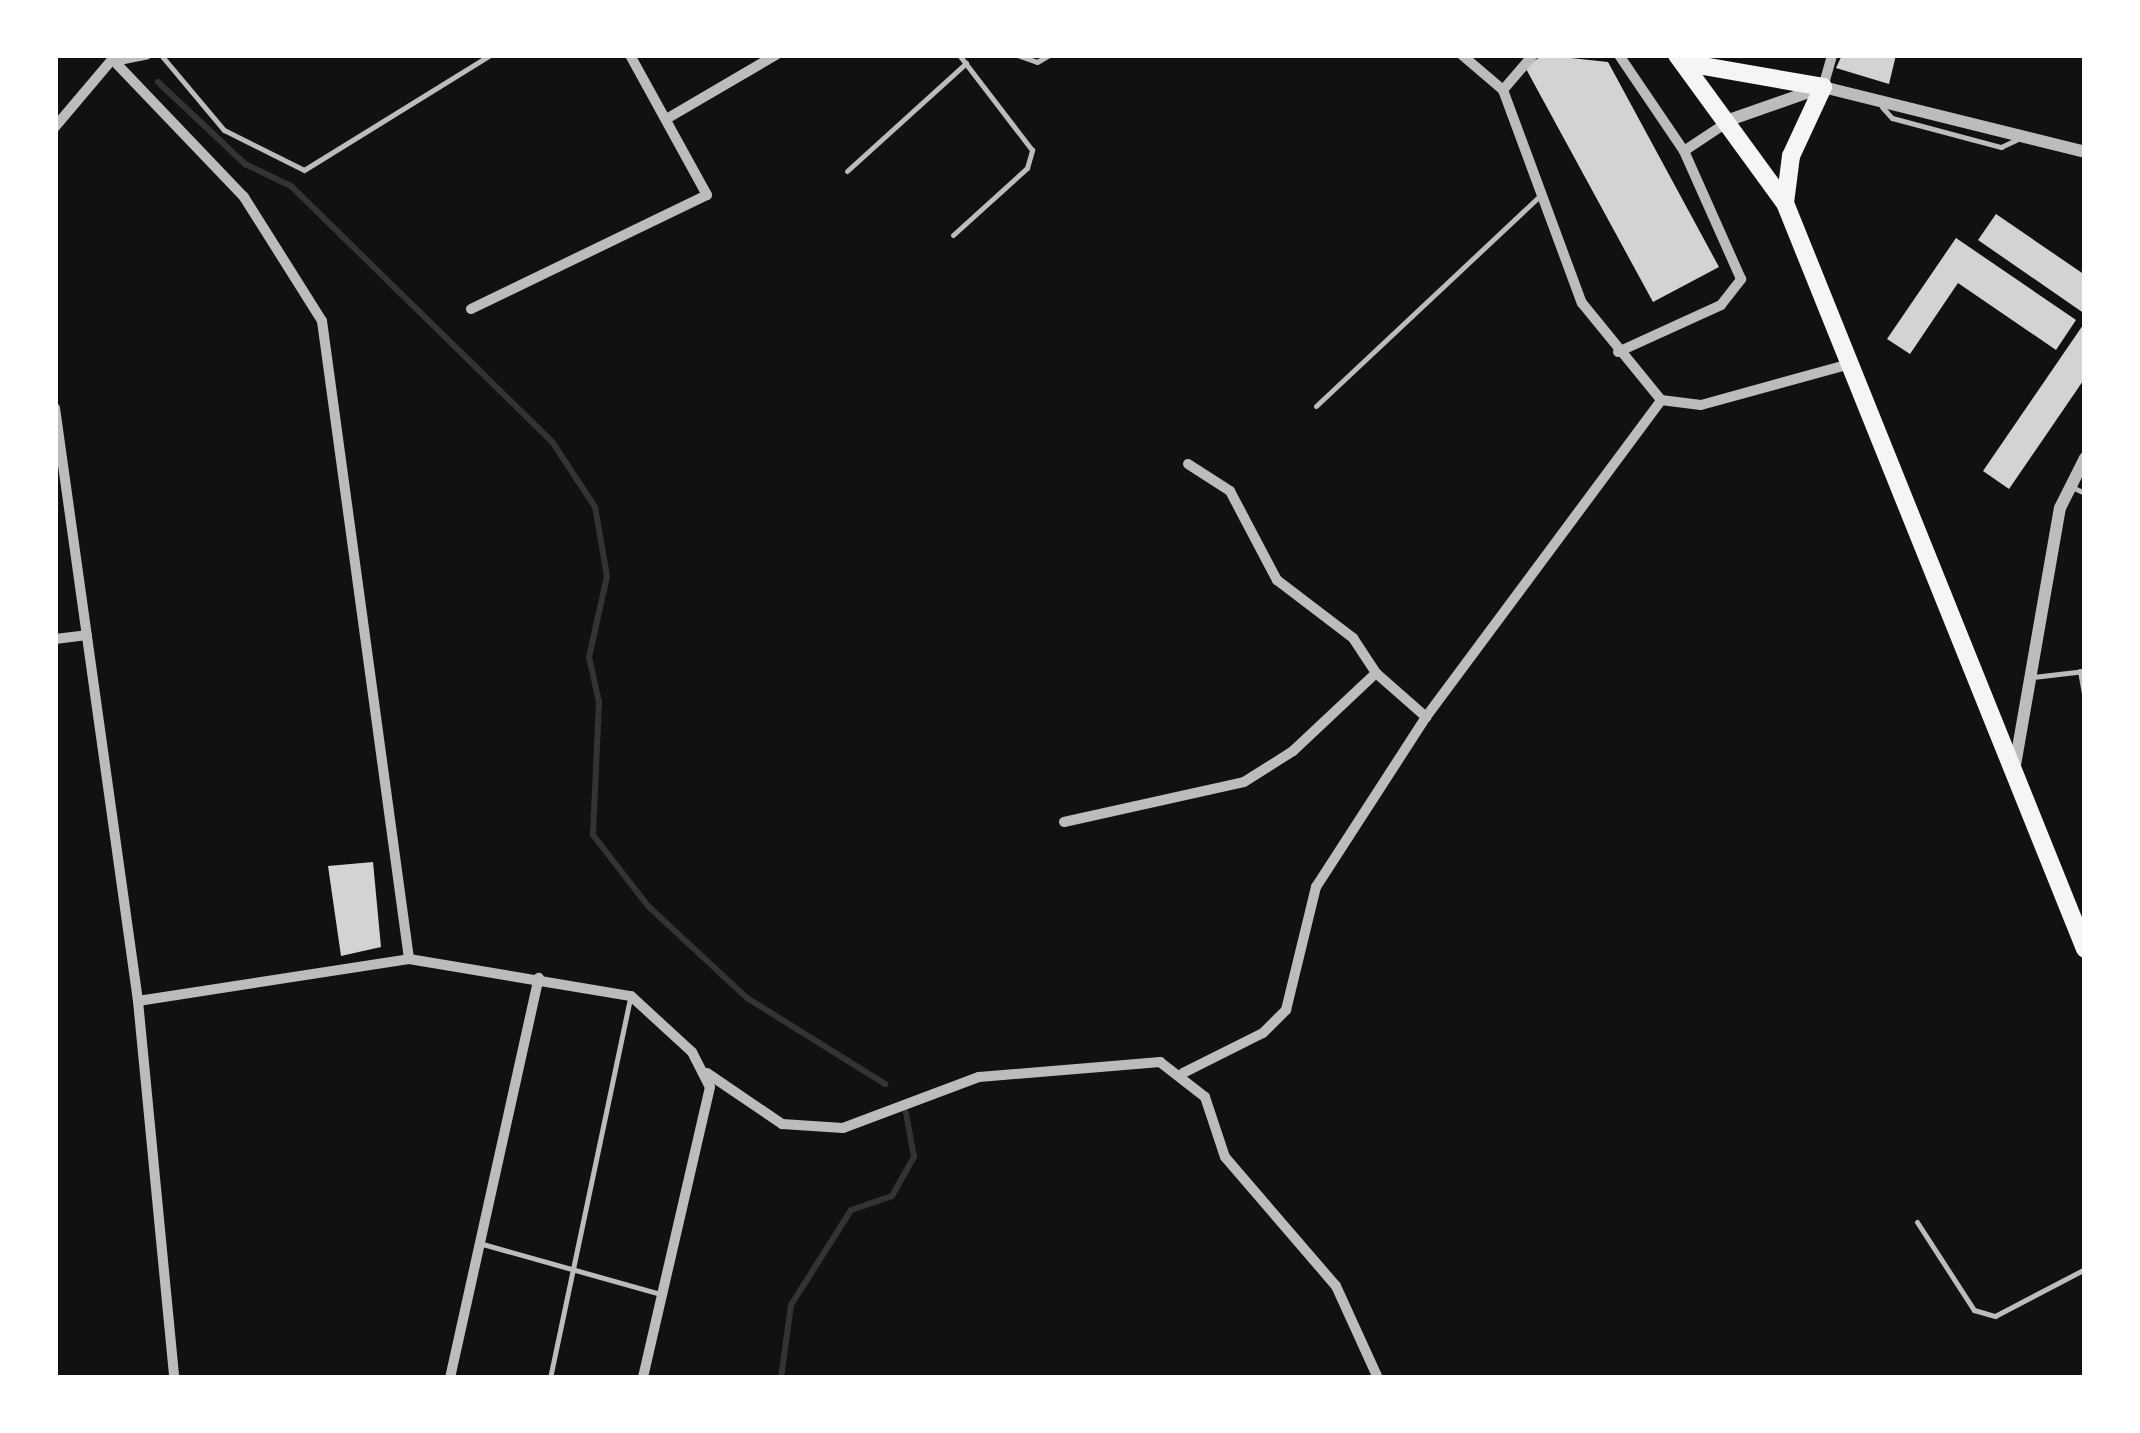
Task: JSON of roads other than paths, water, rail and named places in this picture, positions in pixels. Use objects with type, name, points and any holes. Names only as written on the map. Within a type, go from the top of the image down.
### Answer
[{"type":"highway","points":[[1681,59],[1823,87],[1791,156],[1785,203]]},
{"type":"highway","points":[[1681,59],[1730,120],[1785,203],[2084,941]]},
{"type":"street","points":[[55,127],[115,58],[146,55]]},
{"type":"street","points":[[471,309],[699,206],[704,180],[630,55]]},
{"type":"street","points":[[668,118],[776,55]]},
{"type":"street","points":[[1462,55],[1503,90],[1582,303],[1618,352],[1661,400],[1701,406],[1851,364]]},
{"type":"street","points":[[1503,90],[1533,55]]},
{"type":"street","points":[[1618,352],[1721,305],[1741,279],[1684,151],[1619,55]]},
{"type":"street","points":[[1823,87],[1832,55]]},
{"type":"street","points":[[115,58],[244,197],[322,320],[409,959]]},
{"type":"street","points":[[1684,151],[1730,120],[1823,87],[1872,94],[2085,152]]},
{"type":"street","points":[[1183,1073],[1263,1033],[1286,1010],[1316,887],[1426,718],[1661,400]]},
{"type":"street","points":[[55,408],[138,1000],[174,1378]]},
{"type":"street","points":[[2014,771],[2069,486],[2085,458]]},
{"type":"street","points":[[1188,464],[1230,491],[1267,568],[1354,638],[1376,673],[1426,718]]},
{"type":"street","points":[[55,639],[87,635]]},
{"type":"street","points":[[1064,822],[1244,782],[1293,751],[1376,673]]},
{"type":"street","points":[[138,1000],[409,959],[538,978],[631,996],[708,1073],[782,1124],[843,1128],[979,1077],[1160,1062],[1183,1073],[1205,1097],[1225,1157],[1336,1286],[1378,1378]]},
{"type":"street","points":[[450,1378],[476,1242],[538,978]]},
{"type":"street","points":[[643,1378],[708,1073]]},
{"type":"lane","points":[[161,55],[224,130],[304,170],[490,55]]},
{"type":"lane","points":[[953,235],[1027,168],[1032,150],[959,55]]},
{"type":"lane","points":[[1017,55],[1037,62],[1049,55]]},
{"type":"lane","points":[[847,170],[966,63]]},
{"type":"lane","points":[[1316,406],[1540,195]]},
{"type":"lane","points":[[2069,486],[2085,493]]},
{"type":"lane","points":[[2031,677],[2082,671],[2085,700]]},
{"type":"lane","points":[[550,1378],[631,996]]},
{"type":"lane","points":[[1916,1222],[1974,1310],[1995,1316],[2085,1269]]},
{"type":"lane","points":[[476,1242],[661,1294]]},
{"type":"waterway","points":[[158,82],[245,164],[291,186],[553,443],[595,507],[607,576],[589,657],[599,702],[593,835],[648,906],[747,998],[885,1084]]},
{"type":"waterway","points":[[781,1378],[791,1305],[851,1210],[892,1196],[914,1157],[906,1113]]}]
